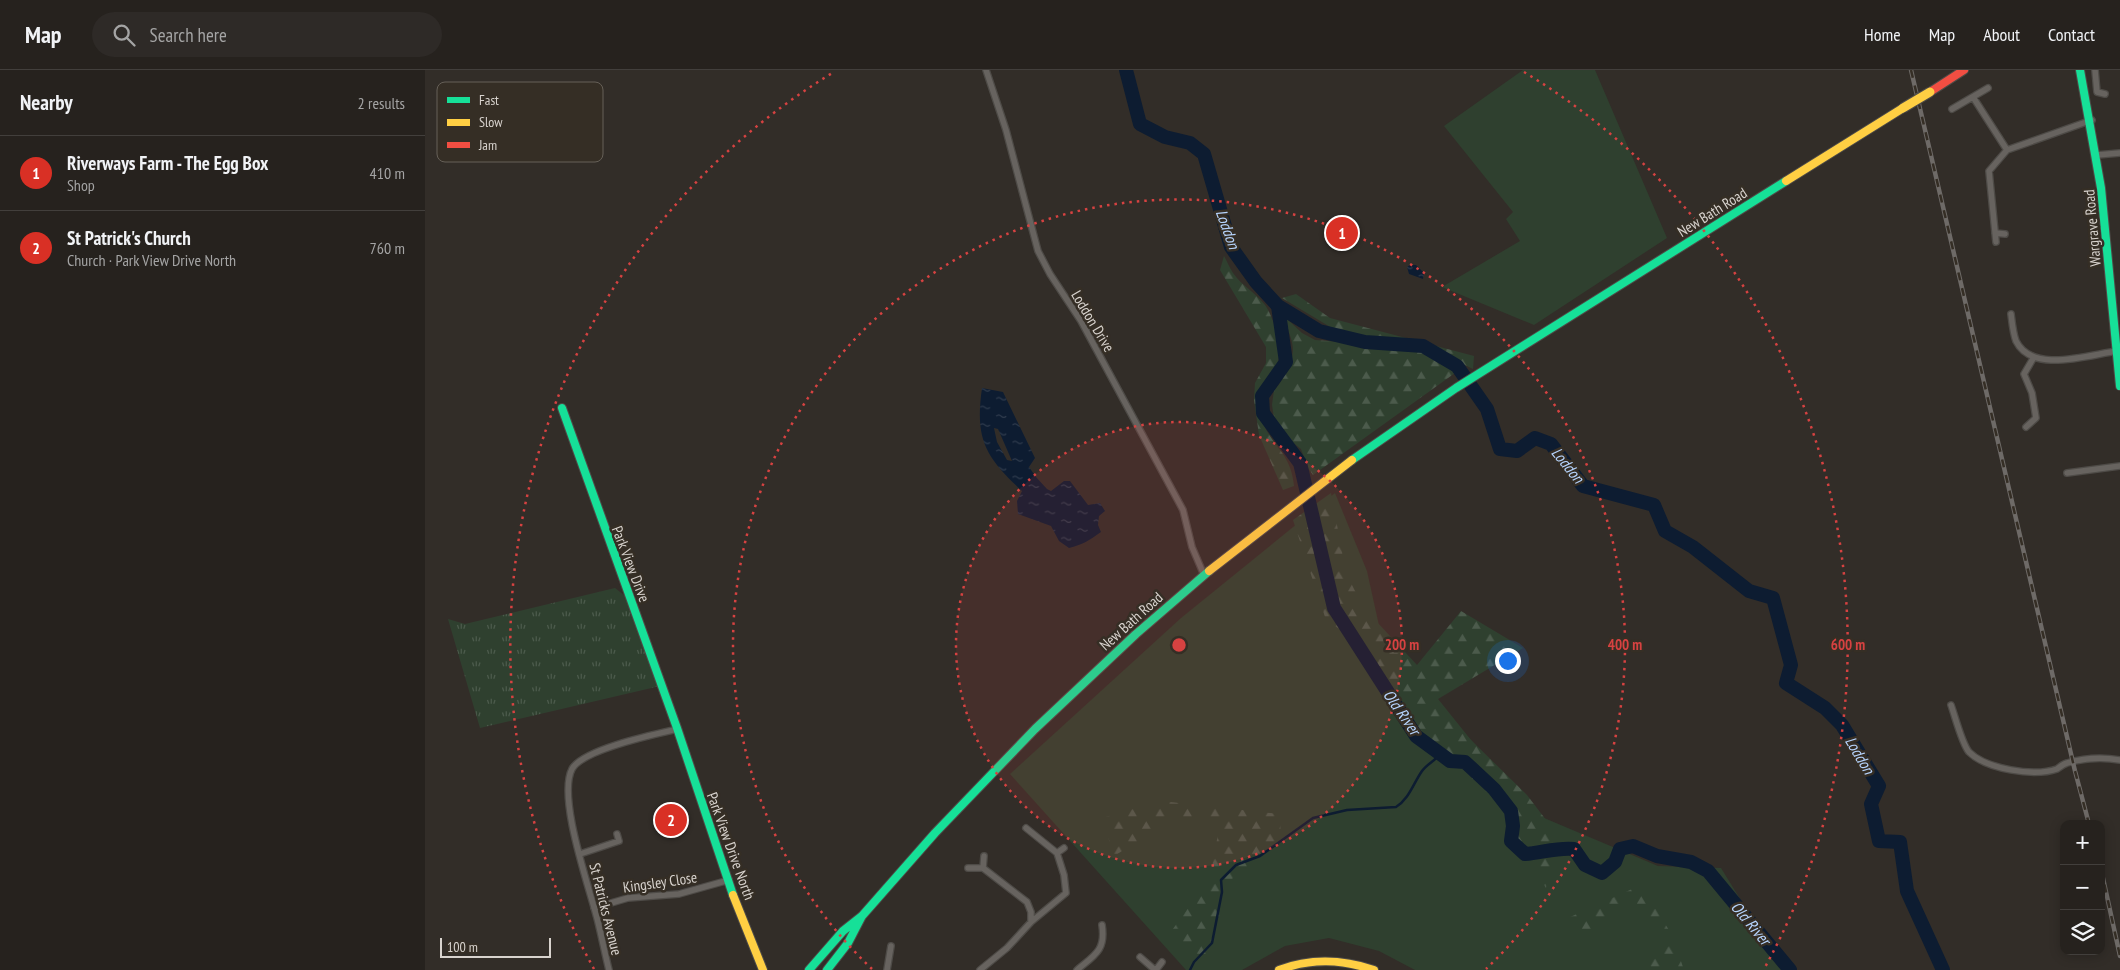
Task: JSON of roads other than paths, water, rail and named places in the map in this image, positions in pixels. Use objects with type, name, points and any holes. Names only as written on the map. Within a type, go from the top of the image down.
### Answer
[{"type":"main road","name":"New Bath Road","points":[[809,970],[843,932],[862,916],[935,833],[1035,729],[1136,634],[1204,575],[1328,477],[1456,388],[1964,70]]},
{"type":"main road","name":"Wargrave Road","points":[[2080,70],[2092,120],[2097,155],[2117,315],[2117,351],[2120,386]]},
{"type":"main road","name":"Park View Drive","points":[[562,408],[589,493],[678,729]]},
{"type":"main road","name":"Park View Drive North","points":[[678,729],[729,880],[763,970]]},
{"type":"main road","name":"New Bath Road","points":[[827,970],[848,943],[862,916]]},
{"type":"main road","points":[[1279,970],[1294,963],[1333,960],[1374,970]]},
{"type":"street","name":"Loddon Drive","points":[[986,70],[1007,130],[1038,251],[1050,274],[1081,320],[1183,510],[1192,547],[1204,575]]},
{"type":"street","points":[[2095,70],[2097,92],[2105,94]]},
{"type":"street","points":[[1952,109],[1988,88]]},
{"type":"street","points":[[1973,96],[2007,150]]},
{"type":"street","points":[[1996,242],[1989,171],[2007,150],[2092,120]]},
{"type":"street","points":[[2097,155],[2120,152]]},
{"type":"street","points":[[1995,233],[2005,234]]},
{"type":"street","points":[[2011,314],[2016,340],[2026,354],[2043,361],[2117,351]]},
{"type":"street","points":[[2026,427],[2036,418],[2032,393],[2024,374],[2034,357]]},
{"type":"street","points":[[2067,473],[2120,466]]},
{"type":"street","points":[[1951,705],[1969,751],[1996,768],[2031,771],[2057,769],[2064,764],[2081,760],[2107,758],[2120,760]]},
{"type":"street","name":"St Patricks Avenue","points":[[609,970],[570,813],[569,785],[573,768],[583,760],[635,738],[678,729]]},
{"type":"street","points":[[980,970],[1007,948],[1031,922],[1066,893],[1064,875],[1057,853],[1026,828]]},
{"type":"street","name":"St Patricks Avenue","points":[[617,834],[621,848]]},
{"type":"street","name":"St Patricks Avenue","points":[[580,854],[619,841]]},
{"type":"street","points":[[1057,853],[1064,848]]},
{"type":"street","points":[[983,868],[984,856]]},
{"type":"street","points":[[968,868],[983,868],[1027,902],[1031,912],[1031,922]]},
{"type":"street","name":"Kingsley Close","points":[[594,908],[628,898],[679,894],[729,880]]},
{"type":"street","points":[[1077,970],[1098,952],[1104,939],[1101,925]]},
{"type":"street","points":[[887,970],[891,946]]},
{"type":"street","points":[[1140,957],[1155,970],[1162,962]]},
{"type":"water","points":[[1416,265],[1424,273],[1423,279],[1409,274],[1407,267]]},
{"type":"water","points":[[982,388],[1003,392],[1035,458],[1029,467],[1036,477],[1051,491],[1064,481],[1070,481],[1088,505],[1100,503],[1105,511],[1099,516],[1098,525],[1101,532],[1086,542],[1069,548],[1059,541],[1051,526],[1018,514],[1017,501],[1022,491],[999,467],[985,445],[980,420]],"holes":[[[994,428],[998,429],[1012,461],[1007,460],[997,442]]]},
{"type":"waterway","name":"Loddon","points":[[1126,70],[1140,124],[1165,137],[1190,143],[1204,154],[1231,247],[1256,282],[1278,306],[1319,331],[1365,342],[1423,346],[1457,366],[1487,409],[1500,449],[1517,451],[1535,438],[1551,444],[1583,486],[1654,505],[1665,531],[1693,547],[1749,591],[1773,598],[1791,665],[1786,683],[1825,708],[1842,725],[1879,786],[1871,804],[1879,841],[1900,842],[1907,891],[1943,970]]},
{"type":"waterway","name":"Old River","points":[[1278,306],[1286,362],[1262,396],[1263,413],[1300,463],[1334,608],[1416,736],[1450,761],[1465,762],[1494,789],[1511,811],[1513,826],[1511,841],[1525,854],[1574,849],[1585,865],[1602,873],[1615,862],[1620,849],[1633,846],[1657,856],[1691,862],[1708,871],[1790,970]]},
{"type":"waterway","points":[[1190,970],[1194,962],[1212,943],[1222,892],[1221,880],[1236,865],[1260,856],[1313,818],[1347,810],[1396,807],[1408,796],[1424,769],[1440,754]]},
{"type":"railway","points":[[1911,70],[2088,820]]},
{"type":"railway","points":[[2105,887],[2120,956]]},
{"type":"place","name":"Riverways Farm - The Egg Box","points":[[1342,233]]},
{"type":"place","name":"St Patrick's Church","points":[[671,820]]}]
